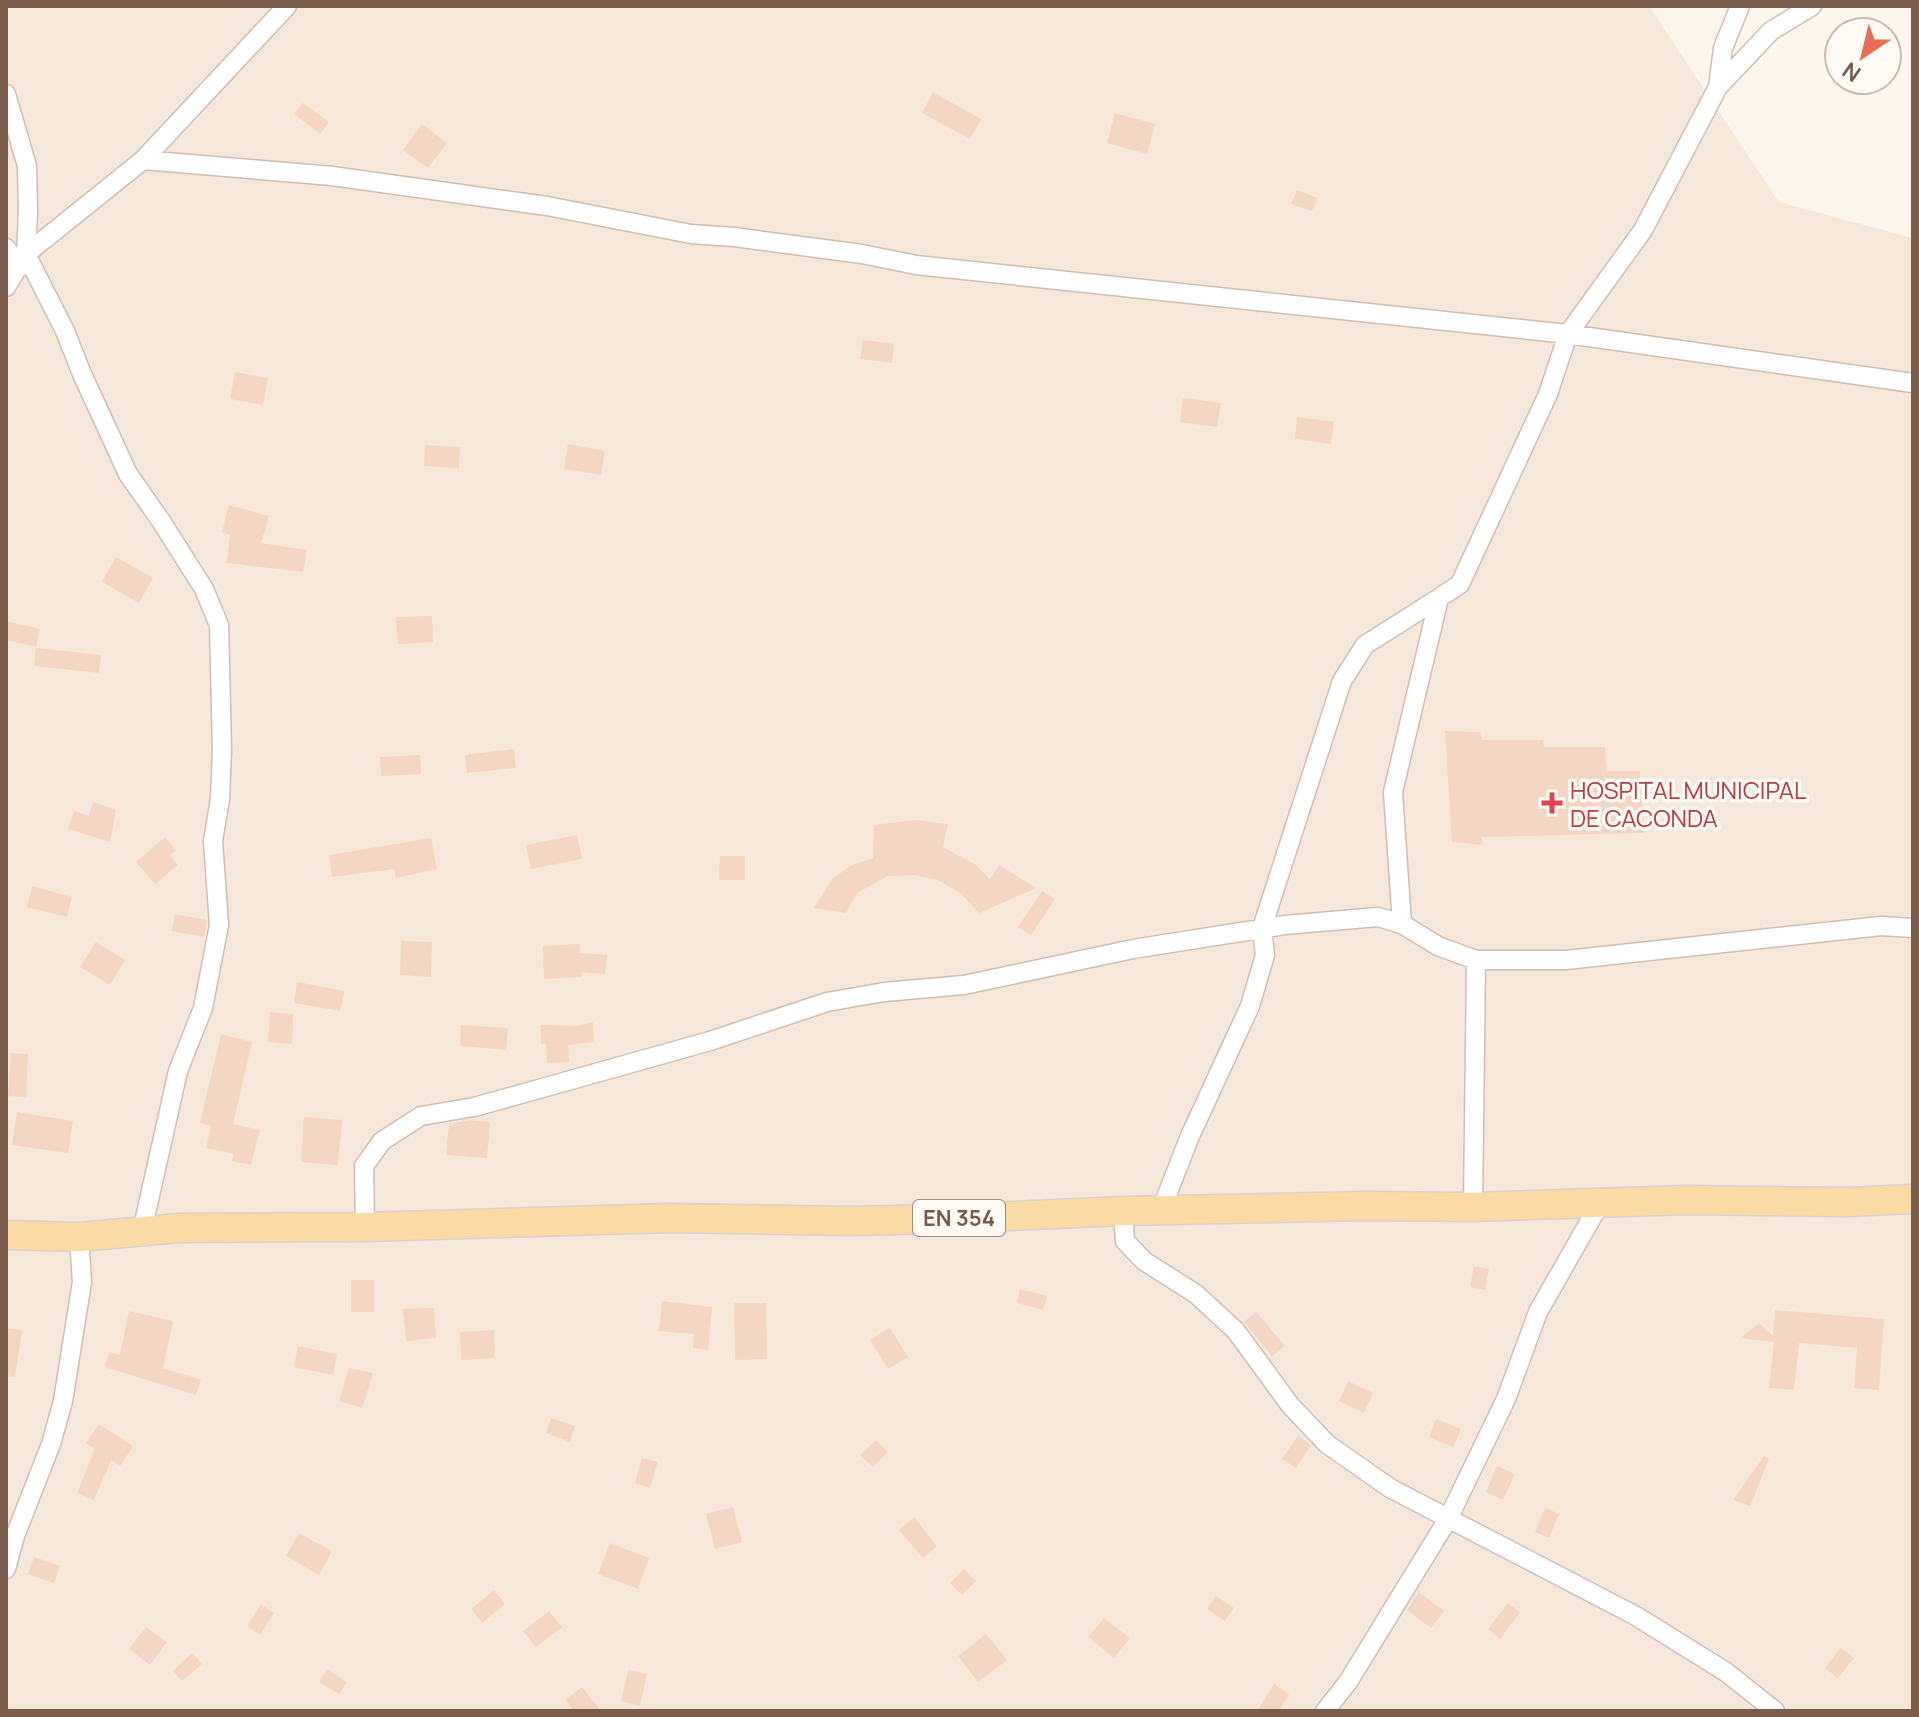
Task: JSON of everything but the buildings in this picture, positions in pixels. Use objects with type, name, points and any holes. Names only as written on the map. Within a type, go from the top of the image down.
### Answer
[{"type":"main road","name":"EN 354","points":[[6,1235],[79,1237],[179,1228],[365,1227],[670,1218],[928,1220],[1161,1210],[1913,1199]]},
{"type":"street","points":[[6,287],[23,261],[143,160],[287,6]]},
{"type":"street","points":[[1718,87],[1723,48],[1740,6]]},
{"type":"street","points":[[1161,1210],[1190,1136],[1250,1006],[1265,955],[1262,928],[1342,681],[1365,645],[1460,584],[1548,394],[1568,334],[1643,230],[1718,87],[1771,31],[1812,6]]},
{"type":"street","points":[[6,94],[27,166],[23,261]]},
{"type":"street","points":[[143,160],[332,176],[547,206],[691,234],[862,254],[916,265],[1568,334],[1913,383]]},
{"type":"street","points":[[6,248],[23,261],[65,331],[128,474],[204,589],[219,625],[222,750],[220,799],[213,841],[219,925],[203,1008],[178,1071],[142,1231]]},
{"type":"street","points":[[1402,924],[1393,792],[1439,598]]},
{"type":"street","points":[[365,1227],[364,1166],[382,1141],[421,1116],[474,1107],[710,1041],[827,1002],[884,992],[964,985],[1133,949],[1262,928],[1378,917],[1402,924],[1438,946],[1476,960],[1566,960],[1881,926],[1913,928]]},
{"type":"street","points":[[1473,1207],[1476,960]]},
{"type":"street","points":[[1325,1711],[1348,1682],[1448,1519],[1506,1399],[1538,1312],[1599,1205]]},
{"type":"street","points":[[1123,1211],[1125,1241],[1144,1261],[1196,1294],[1236,1331],[1290,1405],[1327,1444],[1390,1488],[1636,1616],[1726,1672],[1775,1711]]},
{"type":"street","points":[[6,1569],[15,1536],[51,1444],[63,1401],[82,1282],[79,1237]]},
{"type":"shaded area","points":[[6,6],[1649,6],[1779,202],[1913,238],[1913,1711],[6,1711]]},
{"type":"place","name":"HOSPITAL MUNICIPAL DE CACONDA","points":[[1552,803]]}]
